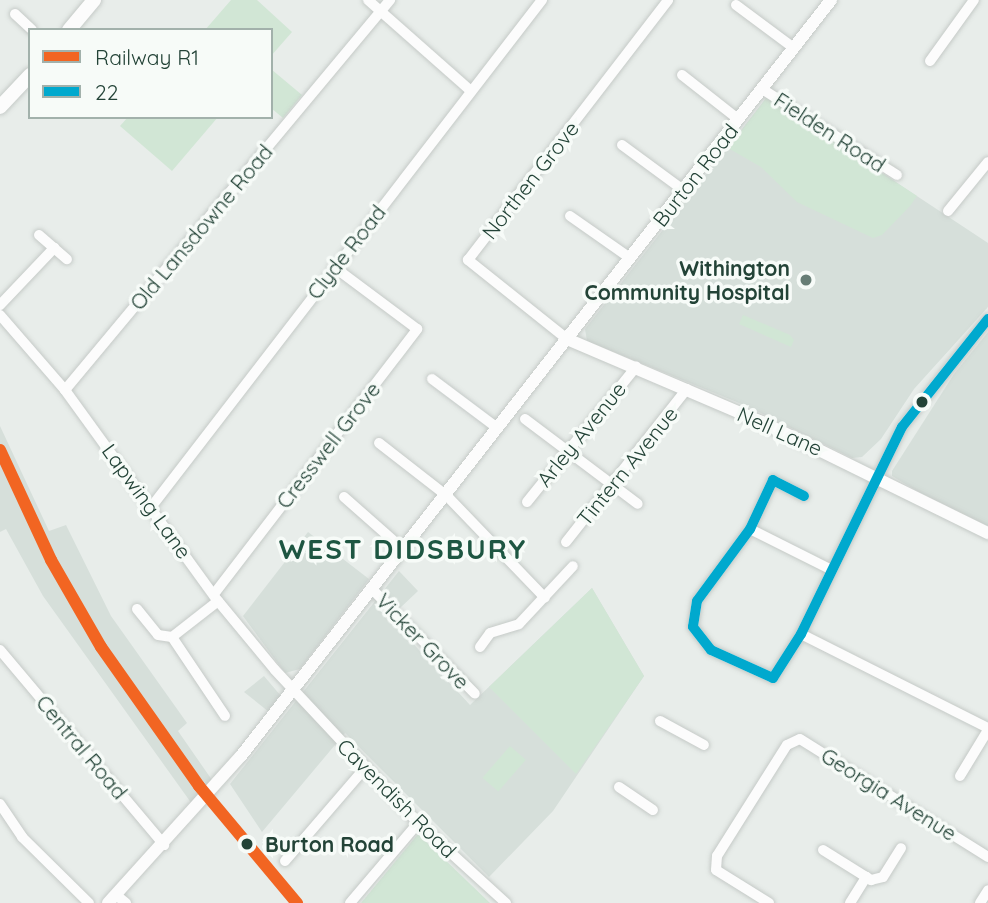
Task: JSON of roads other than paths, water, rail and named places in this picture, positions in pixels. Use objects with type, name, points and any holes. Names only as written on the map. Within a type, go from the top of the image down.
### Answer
[{"type":"main road","points":[[71,28],[94,0]]},
{"type":"main road","points":[[0,107],[28,77]]},
{"type":"street","points":[[368,0],[471,91]]},
{"type":"street","name":"Old Lansdowne Road","points":[[65,390],[390,0]]},
{"type":"street","name":"Clyde Road","points":[[152,506],[542,0]]},
{"type":"street","name":"Northen Grove","points":[[566,339],[468,260],[668,0]]},
{"type":"street","name":"Burton Road","points":[[116,900],[221,781],[370,588],[447,496],[496,427],[831,0]]},
{"type":"street","points":[[930,61],[974,0]]},
{"type":"street","points":[[736,5],[794,48]]},
{"type":"street","points":[[15,14],[30,28]]},
{"type":"street","points":[[682,75],[738,119]]},
{"type":"street","name":"Fielden Road","points":[[762,89],[897,175]]},
{"type":"street","points":[[622,145],[683,190]]},
{"type":"street","points":[[948,211],[988,162]]},
{"type":"street","points":[[570,216],[630,258]]},
{"type":"street","points":[[39,235],[67,259]]},
{"type":"street","points":[[0,305],[54,248]]},
{"type":"street","name":"Cresswell Grove","points":[[172,638],[216,597],[417,329],[334,267]]},
{"type":"street","name":"Lapwing Lane","points":[[0,315],[65,390],[216,597],[292,689]]},
{"type":"street","points":[[804,496],[773,480],[750,529],[697,601],[693,627],[711,650],[773,678],[801,634],[830,569],[878,475],[930,387],[988,319]]},
{"type":"street","name":"Nell Lane","points":[[566,339],[687,389],[878,475],[988,533]]},
{"type":"street","name":"Arley Avenue","points":[[527,502],[635,367]]},
{"type":"street","points":[[432,379],[496,427]]},
{"type":"street","name":"Tintern Avenue","points":[[566,541],[687,389]]},
{"type":"street","points":[[525,419],[611,487],[638,504]]},
{"type":"street","points":[[379,443],[447,496],[545,598]]},
{"type":"street","points":[[344,497],[403,549]]},
{"type":"street","points":[[750,529],[830,569]]},
{"type":"street","points":[[480,647],[490,633],[519,624],[573,566]]},
{"type":"street","name":"Vicker Grove","points":[[370,588],[475,694]]},
{"type":"street","points":[[137,609],[158,635],[172,638],[225,716]]},
{"type":"street","points":[[801,634],[988,729],[960,776]]},
{"type":"street","name":"Central Road","points":[[0,650],[164,845]]},
{"type":"street","name":"Cavendish Road","points":[[292,689],[418,823],[506,903]]},
{"type":"street","points":[[660,721],[704,745]]},
{"type":"street","name":"Georgia Avenue","points":[[769,903],[716,870],[717,856],[787,744],[800,739],[988,857]]},
{"type":"street","points":[[285,861],[365,768]]},
{"type":"street","points":[[618,787],[653,810]]},
{"type":"street","points":[[0,804],[22,837],[89,903]]},
{"type":"street","points":[[350,903],[418,823]]},
{"type":"street","points":[[823,850],[866,877],[883,877],[901,848]]},
{"type":"street","points":[[850,903],[866,877]]},
{"type":"street","points":[[980,903],[988,890]]},
{"type":"rail line","name":"R1","points":[[0,450],[51,560],[101,647],[199,786],[297,903]]},
{"type":"place","name":"Withington Community Hospital","points":[[806,280]]},
{"type":"place","name":"Burton Road","points":[[247,844]]},
{"type":"district","name":"WEST DIDSBURY","points":[[403,549]]}]
